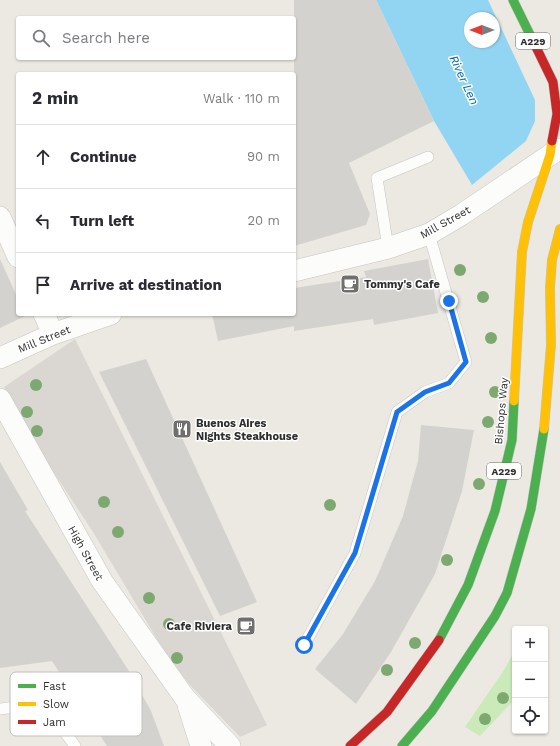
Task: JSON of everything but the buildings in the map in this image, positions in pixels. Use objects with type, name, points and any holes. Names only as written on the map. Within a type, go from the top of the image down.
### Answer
[{"type":"highway","name":"A229","points":[[514,0],[557,84],[555,152]]},
{"type":"highway","name":"Bishops Way","points":[[350,746],[387,712],[438,643],[468,585],[495,511],[512,440],[522,252],[528,222],[555,152]]},
{"type":"highway","name":"A229","points":[[402,746],[432,711],[495,616],[506,594],[519,554],[530,509],[546,425],[551,360],[552,260],[560,229]]},
{"type":"street","name":"Mill Street","points":[[296,271],[388,248],[429,234],[461,215],[555,152]]},
{"type":"street","points":[[0,217],[16,253]]},
{"type":"street","points":[[45,316],[53,334]]},
{"type":"street","name":"Mill Street","points":[[0,358],[53,334],[105,316]]},
{"type":"street","name":"High Street","points":[[0,399],[102,581],[186,698],[230,746]]},
{"type":"street","name":"High Street","points":[[186,698],[201,746]]},
{"type":"lane","points":[[388,248],[377,178],[428,157]]},
{"type":"lane","points":[[304,645],[355,553],[397,412],[425,392],[449,383],[466,362],[429,234]]},
{"type":"lane","points":[[0,709],[10,708]]},
{"type":"lane","points":[[68,736],[75,746]]},
{"type":"green space","points":[[512,655],[512,702],[480,736],[465,727],[504,670]]},
{"type":"shaded area","points":[[75,339],[267,725],[240,737],[189,684],[167,656],[93,532],[37,447],[4,387]]},
{"type":"water","name":"River Len","points":[[376,0],[488,0],[494,12],[464,12],[464,48],[500,48],[500,26],[535,100],[535,121],[526,141],[472,185],[434,121]]},
{"type":"traffic: fast","points":[[513,0],[537,49]]},
{"type":"traffic: fast","points":[[439,640],[468,585],[495,511],[512,440],[514,401]]},
{"type":"traffic: fast","points":[[402,746],[432,711],[495,616],[507,593],[531,509],[544,429]]},
{"type":"traffic: slow","points":[[514,401],[522,252],[528,222],[550,155],[552,141]]},
{"type":"traffic: slow","points":[[544,429],[551,345],[550,288],[552,260],[560,229]]},
{"type":"traffic: jam","points":[[537,49],[553,82],[557,114],[552,141]]},
{"type":"traffic: jam","points":[[350,746],[387,712],[439,640]]},
{"type":"place","name":"Tommy's Cafe","points":[[350,284]]},
{"type":"place","name":"Buenos Aires Nights Steakhouse","points":[[182,429]]},
{"type":"place","name":"Cafe Riviera","points":[[246,626]]},
{"type":"route","points":[[304,645],[355,553],[397,412],[425,392],[449,383],[466,362],[449,301]]}]
